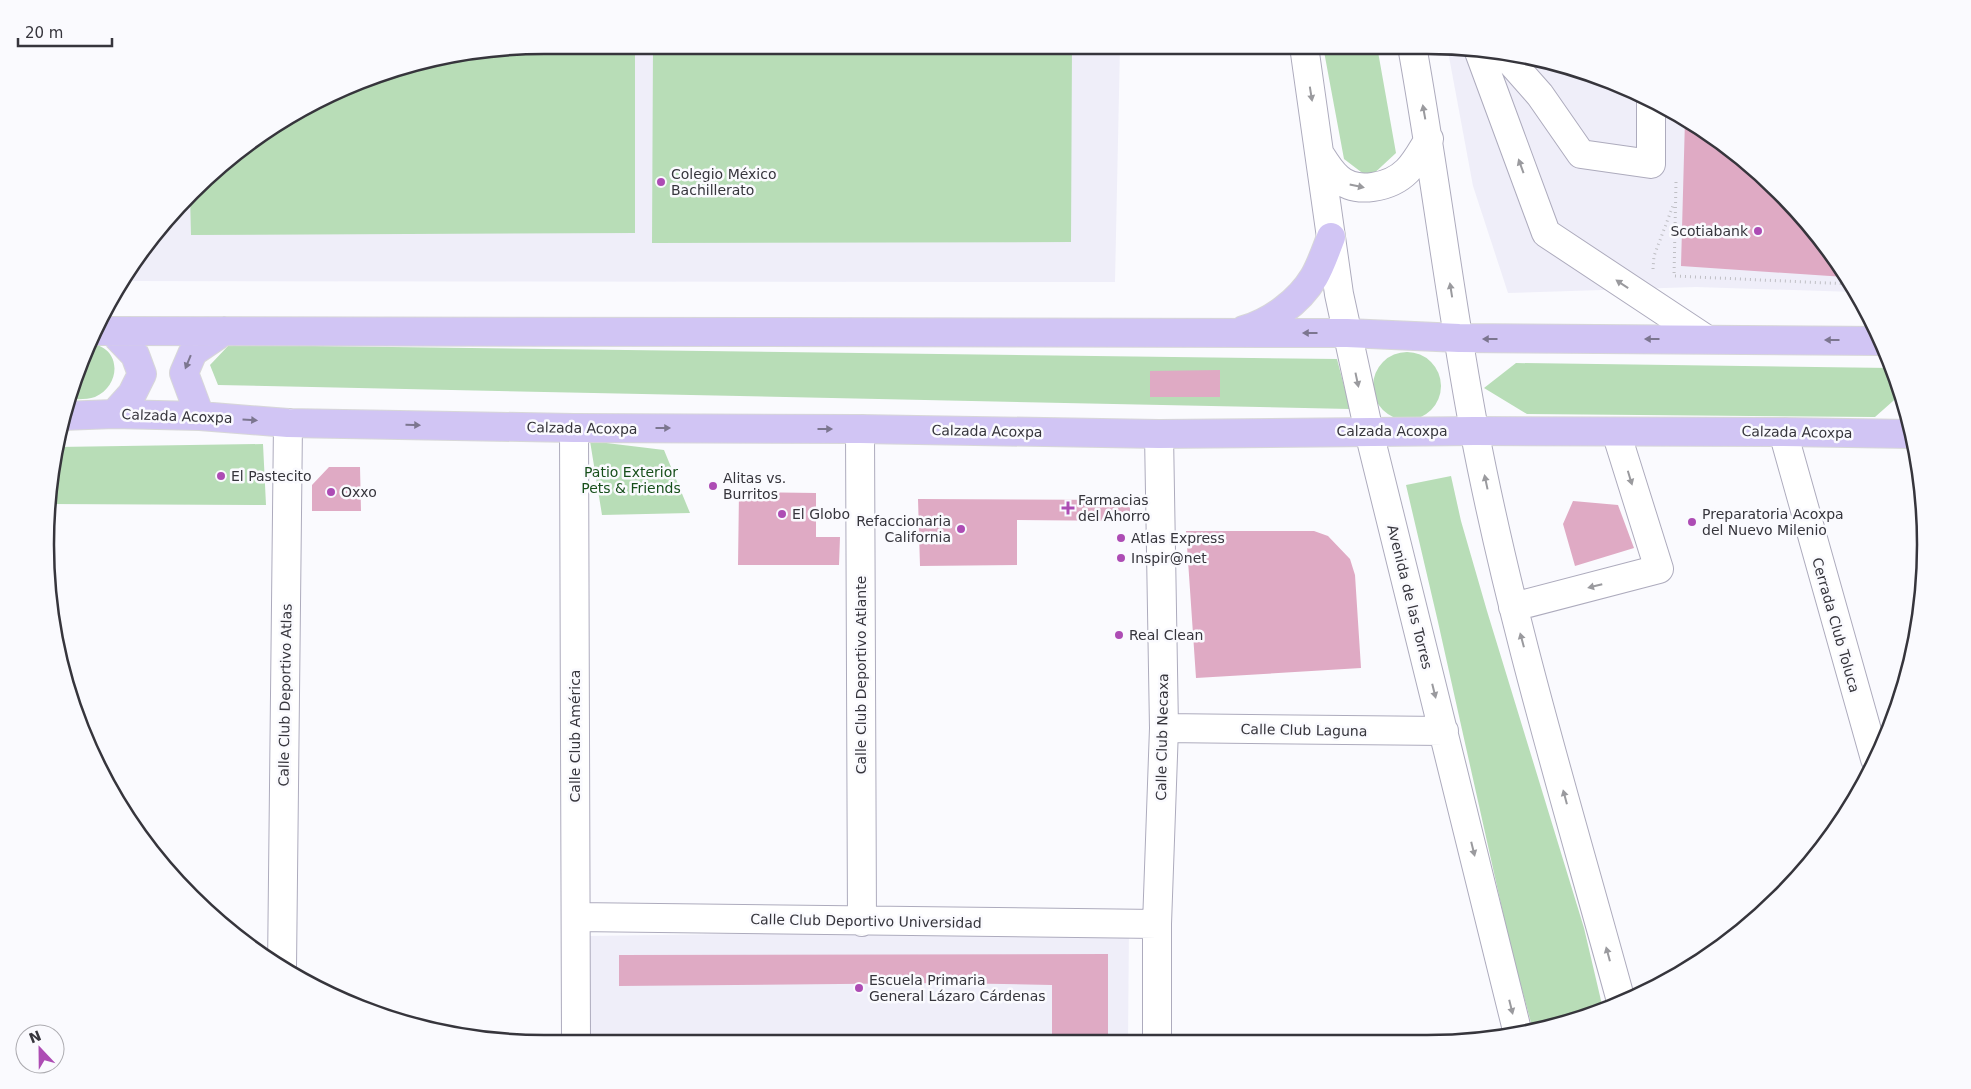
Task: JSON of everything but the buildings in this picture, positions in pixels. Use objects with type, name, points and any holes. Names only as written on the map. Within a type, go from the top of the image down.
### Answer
[{"type":"main road","points":[[1235,333],[1254,327],[1271,318],[1302,293],[1315,276],[1331,237]]},
{"type":"main road","points":[[104,331],[1347,333],[1459,338],[1873,341]]},
{"type":"main road","points":[[104,331],[135,355],[142,374],[132,394],[114,414]]},
{"type":"main road","points":[[200,416],[184,373],[192,352],[224,331]]},
{"type":"main road","name":"Calzada Acoxpa","points":[[70,416],[114,414],[200,416],[288,422],[574,428],[860,429],[1159,434],[1475,431],[1905,434]]},
{"type":"street","name":"Avenida de las Torres","points":[[1305,54],[1331,237],[1347,333],[1368,432],[1516,1027]]},
{"type":"street","points":[[1413,54],[1429,139],[1475,431],[1513,607],[1620,996]]},
{"type":"street","points":[[1481,57],[1546,233],[1706,340]]},
{"type":"street","points":[[1510,61],[1540,95],[1581,154],[1651,164],[1651,108]]},
{"type":"street","name":"Avenida de las Torres","points":[[1321,156],[1340,180],[1352,185],[1379,186],[1394,181],[1406,172],[1429,139]]},
{"type":"street","name":"Calle Club Deportivo Atlas","points":[[282,959],[288,422]]},
{"type":"street","name":"Calle Club América","points":[[574,428],[576,1035]]},
{"type":"street","name":"Calle Club Deportivo Atlante","points":[[860,429],[862,922]]},
{"type":"street","points":[[1513,607],[1659,570],[1616,432]]},
{"type":"street","name":"Cerrada Club Toluca","points":[[1783,432],[1872,750]]},
{"type":"street","name":"Calle Club Necaxa","points":[[1156,1035],[1157,924],[1164,728],[1159,434]]},
{"type":"street","name":"Calle Club Laguna","points":[[1164,728],[1444,731]]},
{"type":"street","name":"Calle Club Deportivo Universidad","points":[[576,917],[862,922],[1157,924]]},
{"type":"path","points":[[1677,173],[1674,276],[1842,284]]},
{"type":"path","points":[[1654,256],[1675,199]]},
{"type":"shaded area","name":"Colegio México Bachillerato","points":[[544,54],[1120,54],[1115,282],[130,281],[155,246],[197,197],[246,155],[299,119],[327,104],[357,91],[417,70],[480,58]]},
{"type":"shaded area","points":[[1449,55],[1491,58],[1554,70],[1614,91],[1644,104],[1699,136],[1725,155],[1774,197],[1816,246],[1847,292],[1696,287],[1508,293],[1473,186]]},
{"type":"shaded area","name":"Escuela Primaria General Lázaro Cárdenas","points":[[1129,928],[1128,1035],[590,1035],[589,936]]},
{"type":"green space","points":[[544,54],[635,54],[635,233],[191,235],[190,205],[221,176],[272,136],[299,119],[357,91],[417,70],[480,58]]},
{"type":"green space","points":[[653,54],[1072,54],[1071,242],[652,243]]},
{"type":"green space","points":[[1324,54],[1378,54],[1396,153],[1369,178],[1344,159]]},
{"type":"green space","points":[[96,345],[99,346],[107,351],[112,358],[114,375],[104,391],[95,397],[76,399]]},
{"type":"green space","points":[[229,345],[1337,359],[1350,409],[218,385],[210,365]]},
{"type":"green space","points":[[1407,352],[1420,355],[1431,362],[1438,373],[1441,386],[1438,399],[1431,410],[1420,417],[1407,420],[1394,417],[1383,410],[1376,399],[1373,386],[1376,373],[1383,362],[1394,355]]},
{"type":"green space","points":[[1516,363],[1884,368],[1895,399],[1875,417],[1527,414],[1484,388]]},
{"type":"green space","name":"Patio Exterior Pets & Friends","points":[[590,441],[664,450],[690,513],[602,515]]},
{"type":"green space","points":[[263,444],[266,505],[56,504],[63,447]]},
{"type":"green space","points":[[1451,476],[1461,521],[1487,611],[1584,928],[1601,1003],[1554,1019],[1531,1024],[1511,949],[1406,485]]},
{"type":"place","name":"Colegio México Bachillerato","points":[[661,182]]},
{"type":"place","name":"Scotiabank","points":[[1758,231]]},
{"type":"place","name":"El Pastecito","points":[[221,476]]},
{"type":"place","name":"Alitas vs. Burritos","points":[[713,486]]},
{"type":"place","name":"Oxxo","points":[[331,492]]},
{"type":"place","name":"Farmacias del Ahorro","points":[[1068,508]]},
{"type":"place","name":"El Globo","points":[[782,514]]},
{"type":"place","name":"Preparatoria Acoxpa del Nuevo Milenio","points":[[1692,522]]},
{"type":"place","name":"Refaccionaria California","points":[[961,529]]},
{"type":"place","name":"Atlas Express","points":[[1121,538]]},
{"type":"place","name":"Inspir@net","points":[[1121,558]]},
{"type":"place","name":"Real Clean","points":[[1119,635]]},
{"type":"place","name":"Escuela Primaria General Lázaro Cárdenas","points":[[859,988]]}]
